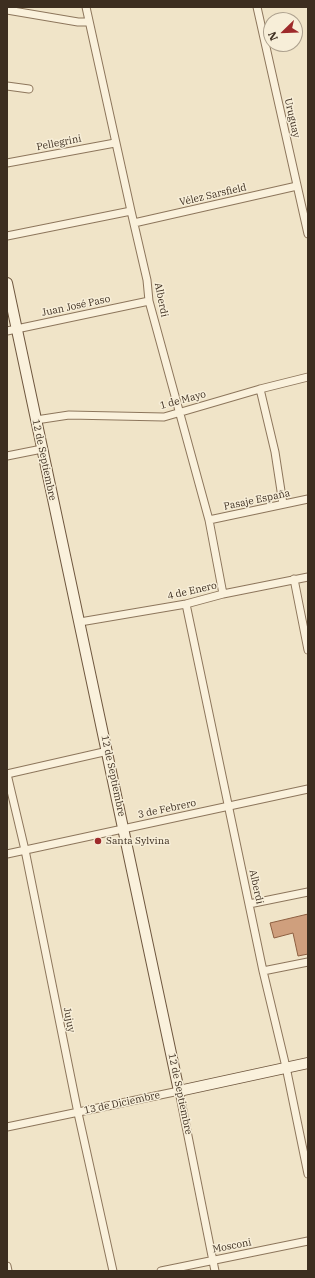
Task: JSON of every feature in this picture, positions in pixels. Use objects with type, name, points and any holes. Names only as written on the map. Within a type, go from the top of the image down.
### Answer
[{"type":"street","name":"Alberdi","points":[[86,7],[130,211],[147,280],[149,301],[209,520],[223,594]]},
{"type":"street","name":"Uruguay","points":[[257,7],[308,234]]},
{"type":"street","points":[[7,10],[78,22],[89,22]]},
{"type":"street","points":[[7,86],[29,89]]},
{"type":"street","name":"Pellegrini","points":[[7,163],[115,142]]},
{"type":"street","name":"Vélez Sarsfield","points":[[134,223],[297,186]]},
{"type":"street","points":[[7,236],[130,211]]},
{"type":"street","name":"12 de Septiembre","points":[[7,283],[12,330],[36,420],[108,751],[215,1271]]},
{"type":"street","name":"Juan José Paso","points":[[12,330],[149,301]]},
{"type":"street","name":"1 de Mayo","points":[[36,420],[69,415],[164,417],[308,376]]},
{"type":"street","points":[[260,389],[275,452],[283,504]]},
{"type":"street","points":[[7,456],[42,449]]},
{"type":"street","name":"Pasaje España","points":[[209,520],[308,499]]},
{"type":"street","name":"4 de Enero","points":[[80,622],[186,604],[223,594],[308,577]]},
{"type":"street","points":[[294,580],[308,650]]},
{"type":"street","name":"Alberdi","points":[[186,604],[308,1174]]},
{"type":"street","points":[[7,774],[108,751]]},
{"type":"street","name":"Jujuy","points":[[7,774],[25,850],[78,1113],[113,1271]]},
{"type":"street","name":"3 de Febrero","points":[[7,854],[308,789]]},
{"type":"street","points":[[249,904],[308,892]]},
{"type":"street","points":[[264,971],[308,962]]},
{"type":"street","name":"13 de Diciembre","points":[[7,1127],[308,1063]]},
{"type":"street","name":"Mosconi","points":[[161,1271],[308,1241]]},
{"type":"street","points":[[7,1266],[8,1271]]},
{"type":"building","points":[[308,914],[308,954],[298,956],[293,933],[274,938],[270,923]]},
{"type":"place","name":"Santa Sylvina","points":[[98,841]]}]
